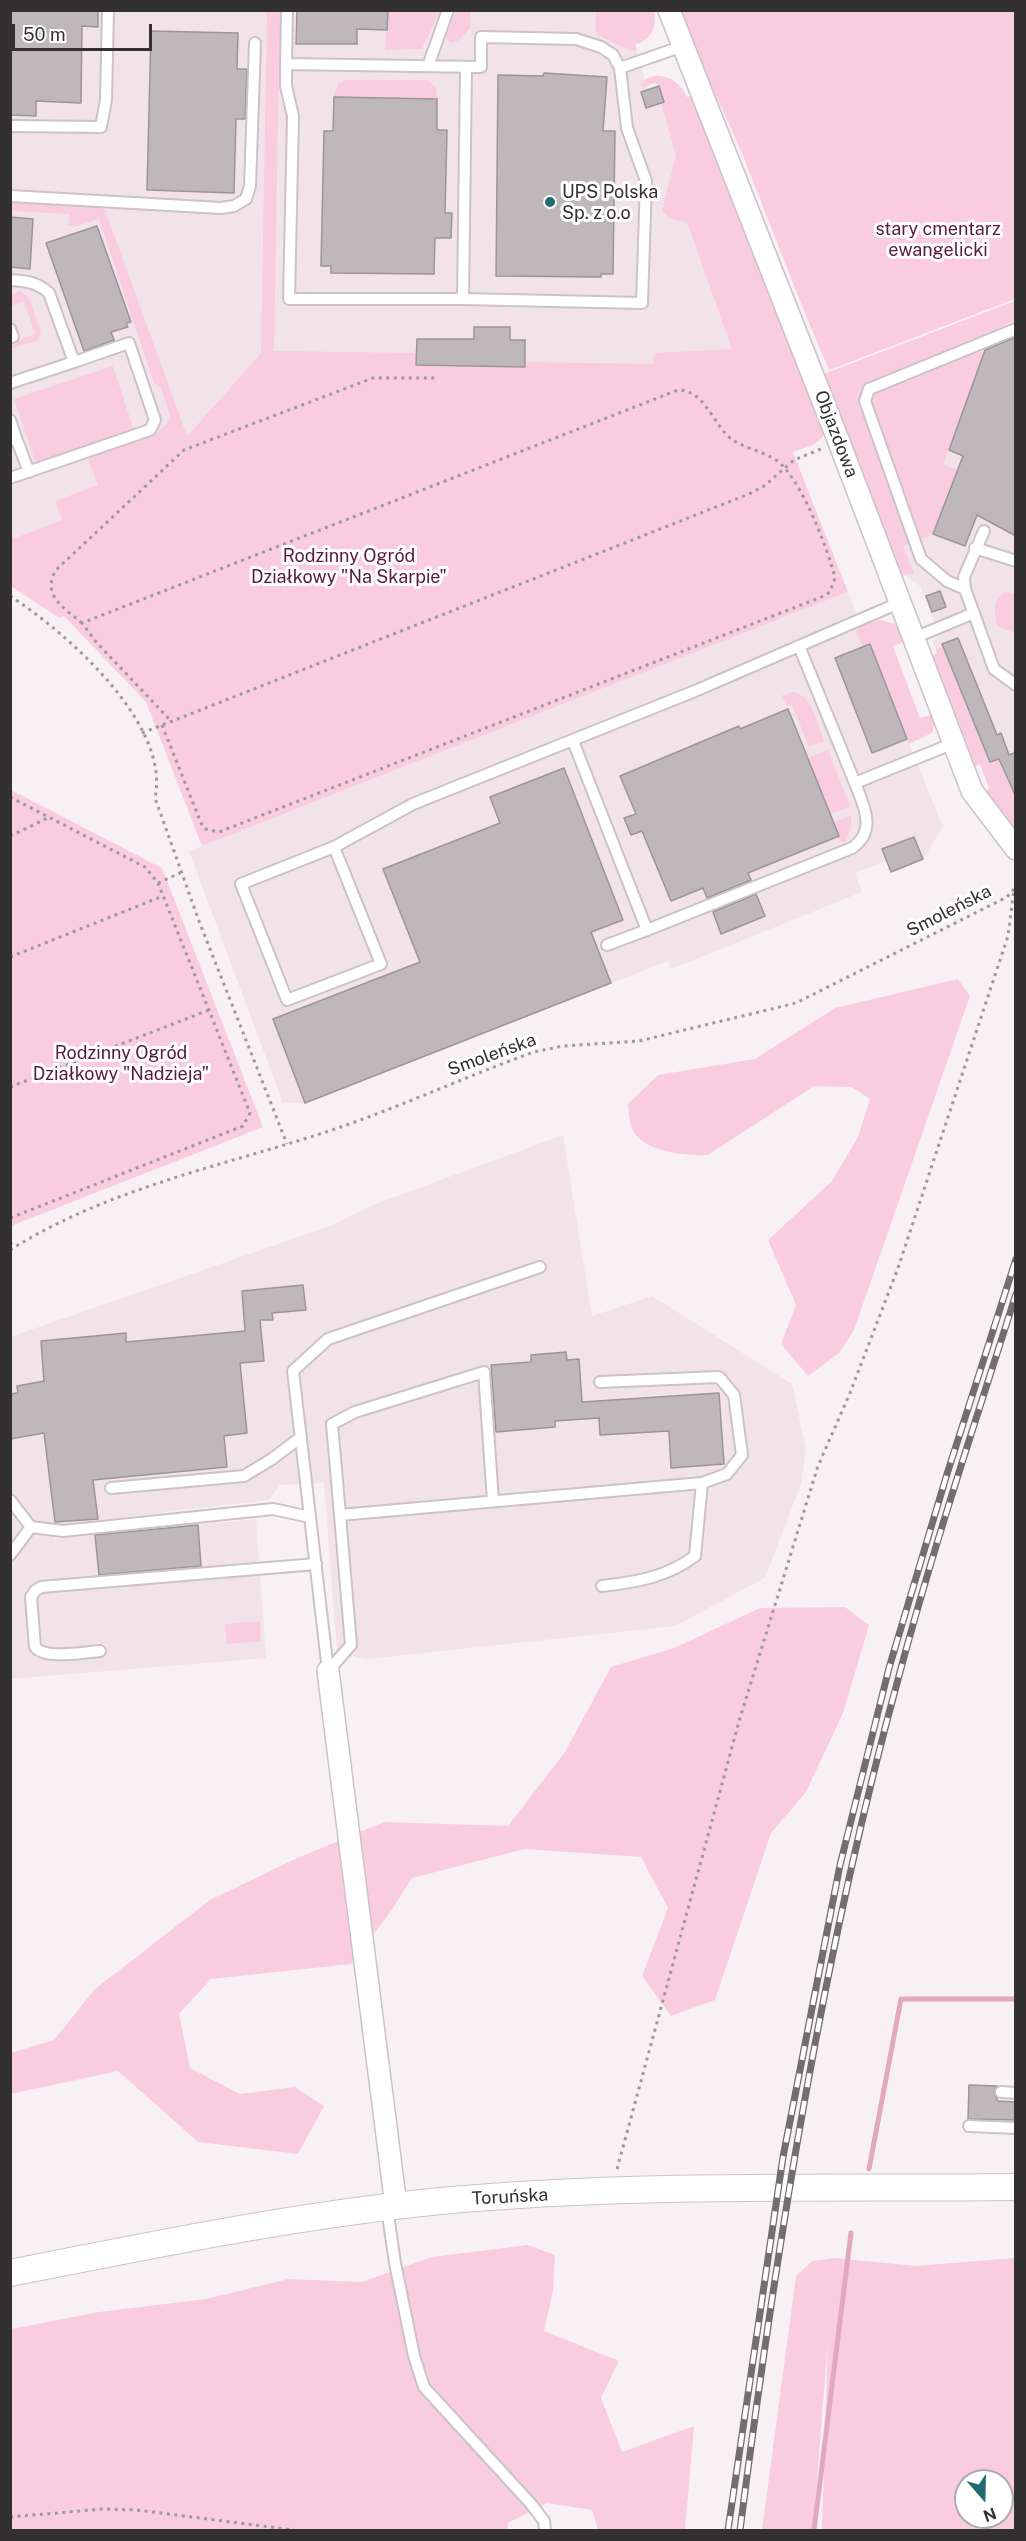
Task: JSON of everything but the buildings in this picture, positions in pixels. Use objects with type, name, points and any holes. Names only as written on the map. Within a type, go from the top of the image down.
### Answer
[{"type":"street","name":"Objazdowa","points":[[669,10],[839,442],[972,791],[1016,849]]},
{"type":"street","points":[[328,1671],[392,2207]]},
{"type":"street","name":"Toruńska","points":[[10,2273],[235,2229],[392,2207],[497,2197],[613,2191],[1016,2187]]},
{"type":"lane","points":[[10,126],[101,127],[106,100],[108,10]]},
{"type":"lane","points":[[286,64],[481,67],[481,37],[576,39],[601,47],[613,55],[620,68],[627,128],[646,181],[642,303],[463,299],[289,299],[293,116],[286,86],[286,64],[287,10]]},
{"type":"lane","points":[[428,66],[448,10]]},
{"type":"lane","points":[[10,196],[221,208],[234,206],[246,200],[250,186],[255,43]]},
{"type":"lane","points":[[620,68],[683,45]]},
{"type":"lane","points":[[463,299],[466,67]]},
{"type":"lane","points":[[10,280],[29,281],[42,286],[49,293],[74,362]]},
{"type":"lane","points":[[965,589],[947,581],[921,559],[865,401],[869,388],[1016,329]]},
{"type":"lane","points":[[10,383],[129,343],[155,420],[150,430],[10,478]]},
{"type":"lane","points":[[10,420],[13,439],[29,472]]},
{"type":"lane","points":[[984,531],[964,577],[965,589],[994,669],[1016,685]]},
{"type":"lane","points":[[975,548],[1016,561]]},
{"type":"lane","points":[[334,847],[381,964],[287,1000],[241,884],[334,847],[413,804],[573,741],[901,602]]},
{"type":"lane","points":[[914,638],[974,613]]},
{"type":"lane","points":[[607,945],[860,843],[867,829],[866,813],[799,646]]},
{"type":"lane","points":[[573,741],[647,930]]},
{"type":"lane","points":[[855,783],[954,743]]},
{"type":"lane","points":[[328,1671],[293,1371],[328,1339],[540,1267]]},
{"type":"lane","points":[[328,1671],[351,1645],[332,1424],[355,1412],[484,1372],[493,1501]]},
{"type":"lane","points":[[340,1515],[702,1483],[728,1474],[742,1455],[734,1395],[719,1377],[600,1382]]},
{"type":"lane","points":[[111,1488],[244,1476],[301,1437]]},
{"type":"lane","points":[[602,1586],[641,1581],[678,1569],[695,1556],[702,1483]]},
{"type":"lane","points":[[10,1500],[31,1527],[63,1531],[273,1509],[310,1517]]},
{"type":"lane","points":[[10,1556],[31,1527]]},
{"type":"lane","points":[[100,1651],[52,1655],[38,1651],[35,1647],[31,1597],[35,1591],[41,1587],[316,1564]]},
{"type":"lane","points":[[1001,2092],[1016,2093]]},
{"type":"lane","points":[[969,2126],[1016,2128]]},
{"type":"lane","points":[[392,2207],[395,2264],[414,2356],[424,2387],[531,2504],[544,2521],[545,2530]]},
{"type":"path","points":[[172,722],[97,643],[82,623],[64,609],[52,593],[50,582],[56,570],[178,453],[373,378],[435,378]]},
{"type":"path","points":[[82,623],[678,390],[685,390],[698,397],[727,436],[769,456],[784,466],[802,493],[833,571],[834,585],[824,596],[219,832],[205,829],[201,823],[162,725]]},
{"type":"path","points":[[142,733],[748,494],[764,486],[784,466],[839,442]]},
{"type":"path","points":[[10,596],[51,624],[82,654],[119,693],[142,733],[158,781],[155,798],[199,921],[287,1144]]},
{"type":"path","points":[[10,797],[145,867],[158,882],[250,1113],[243,1126],[10,1218]]},
{"type":"path","points":[[10,836],[50,817]]},
{"type":"path","points":[[158,882],[182,872]]},
{"type":"path","points":[[613,2191],[620,2154],[740,1718],[818,1466],[850,1393],[898,1268],[1008,936],[1015,888]]},
{"type":"path","name":"Smoleńska","points":[[12,1249],[69,1217],[121,1195],[357,1122],[534,1052],[563,1046],[639,1041],[796,1003],[1007,897],[1015,888]]},
{"type":"path","points":[[10,957],[163,896]]},
{"type":"path","points":[[10,1087],[209,1010]]},
{"type":"path","points":[[10,1242],[12,1249]]},
{"type":"path","points":[[10,2517],[103,2509],[137,2510],[294,2530]]},
{"type":"shaded area","points":[[267,10],[267,13],[296,13],[297,10],[625,11],[648,89],[659,86],[664,101],[661,103],[762,374],[408,367],[261,353],[186,437],[79,537],[11,548],[11,11]]},
{"type":"shaded area","points":[[1015,301],[1015,790],[990,789],[932,640],[940,637],[920,586],[906,576],[829,372]]},
{"type":"shaded area","points":[[848,592],[943,827],[923,859],[891,872],[886,861],[855,873],[862,892],[671,969],[668,961],[305,1103],[283,1103],[189,851]]},
{"type":"shaded area","points":[[563,1135],[592,1316],[652,1296],[792,1384],[806,1449],[801,1484],[765,1578],[675,1626],[367,1659],[337,1652],[324,1483],[280,1485],[269,1500],[50,1526],[54,1539],[256,1519],[266,1658],[11,1679],[10,1337],[330,1226],[373,1205]]},
{"type":"green space","name":"Rodzinny Ogród Działkowy \"Na Skarpie\"","points":[[267,11],[280,11],[274,351],[416,353],[417,365],[524,367],[525,362],[653,364],[654,353],[732,349],[687,222],[670,219],[662,211],[676,155],[661,102],[664,101],[659,86],[655,83],[641,88],[641,84],[653,76],[667,77],[679,85],[687,97],[690,96],[695,109],[698,109],[750,246],[824,428],[822,438],[793,452],[848,592],[202,846],[146,702],[64,616],[59,618],[11,586],[11,535],[15,538],[62,520],[56,503],[58,500],[98,485],[88,459],[157,433],[167,424],[170,415],[161,388],[154,383],[99,219],[77,226],[68,225],[70,214],[11,211],[10,202],[104,207],[187,436],[261,353]]},
{"type":"green space","points":[[388,11],[440,11],[422,49],[385,50]]},
{"type":"green space","points":[[456,11],[471,11],[470,28],[458,41],[452,43],[446,37]]},
{"type":"green space","points":[[596,11],[654,11],[654,27],[646,39],[635,45],[637,50],[631,51],[598,35],[595,29]]},
{"type":"green space","name":"stary cmentarz ewangelicki","points":[[678,11],[1015,11],[1015,299],[829,370],[737,142]]},
{"type":"green space","points":[[346,80],[427,80],[436,87],[437,99],[334,97],[338,84]]},
{"type":"green space","points":[[20,291],[29,298],[41,332],[38,340],[11,349],[11,343],[35,334],[24,301],[11,306],[10,295]]},
{"type":"green space","points":[[1015,301],[1015,320],[974,339],[984,357],[943,464],[957,470],[933,534],[903,546],[914,573],[901,576],[824,374]]},
{"type":"green space","points":[[113,366],[134,431],[36,464],[14,399]]},
{"type":"green space","points":[[1006,592],[1015,594],[1015,633],[997,626],[996,603]]},
{"type":"green space","points":[[880,620],[895,624],[904,638],[903,642],[893,646],[920,718],[934,714],[935,724],[932,733],[909,744],[871,645],[863,647],[856,632],[860,626]]},
{"type":"green space","points":[[943,646],[990,762],[999,759],[1008,781],[1015,779],[1015,831],[985,792],[989,788],[980,764],[973,767],[931,657],[937,653],[936,649]]},
{"type":"green space","points":[[794,692],[806,699],[810,705],[824,741],[809,747],[792,705],[787,706],[782,695]]},
{"type":"green space","points":[[828,750],[850,806],[830,814],[808,758]]},
{"type":"green space","name":"Rodzinny Ogród Działkowy \"Nadzieja\"","points":[[11,790],[162,868],[263,1127],[11,1226]]},
{"type":"green space","points":[[851,816],[851,828],[845,842],[840,842],[833,822]]},
{"type":"green space","points":[[958,979],[970,996],[854,1330],[839,1353],[808,1376],[781,1344],[796,1305],[768,1240],[832,1181],[858,1137],[870,1099],[852,1087],[814,1086],[708,1155],[688,1155],[665,1151],[644,1142],[632,1128],[628,1104],[658,1075],[755,1059],[835,1008]]},
{"type":"green space","points":[[845,1607],[869,1625],[843,1713],[806,1792],[771,1833],[715,2000],[671,2016],[642,1976],[668,1908],[641,1857],[525,1849],[412,1878],[391,1911],[351,1964],[211,1979],[179,2014],[190,2068],[240,2094],[295,2087],[324,2106],[298,2154],[198,2142],[118,2071],[11,2094],[11,2053],[54,2040],[95,1989],[210,1900],[295,1859],[384,1822],[508,1826],[565,1752],[611,1667],[674,1648],[760,1608]]},
{"type":"green space","points":[[260,1621],[261,1641],[227,1644],[225,1624]]},
{"type":"green space","points":[[528,2245],[555,2255],[553,2291],[544,2331],[619,2361],[601,2398],[622,2452],[694,2426],[685,2530],[598,2530],[592,2510],[547,2503],[508,2523],[507,2530],[11,2530],[11,2329],[99,2312],[206,2299],[288,2279],[362,2282],[432,2257]]},
{"type":"green space","points":[[835,2258],[916,2266],[1015,2258],[1015,2530],[822,2530],[828,2341],[813,2530],[762,2530],[796,2276],[812,2261]]},
{"type":"waterway","points":[[869,2169],[901,1999],[1016,1999]]},
{"type":"waterway","points":[[814,2530],[851,2233]]},
{"type":"railway","points":[[728,2530],[783,2157],[840,1865],[889,1668],[947,1474],[1016,1259]]},
{"type":"railway","points":[[740,2530],[770,2314],[805,2098],[848,1884],[913,1624],[1016,1294]]},
{"type":"place","name":"UPS Polska Sp. z o.o","points":[[550,202]]}]
